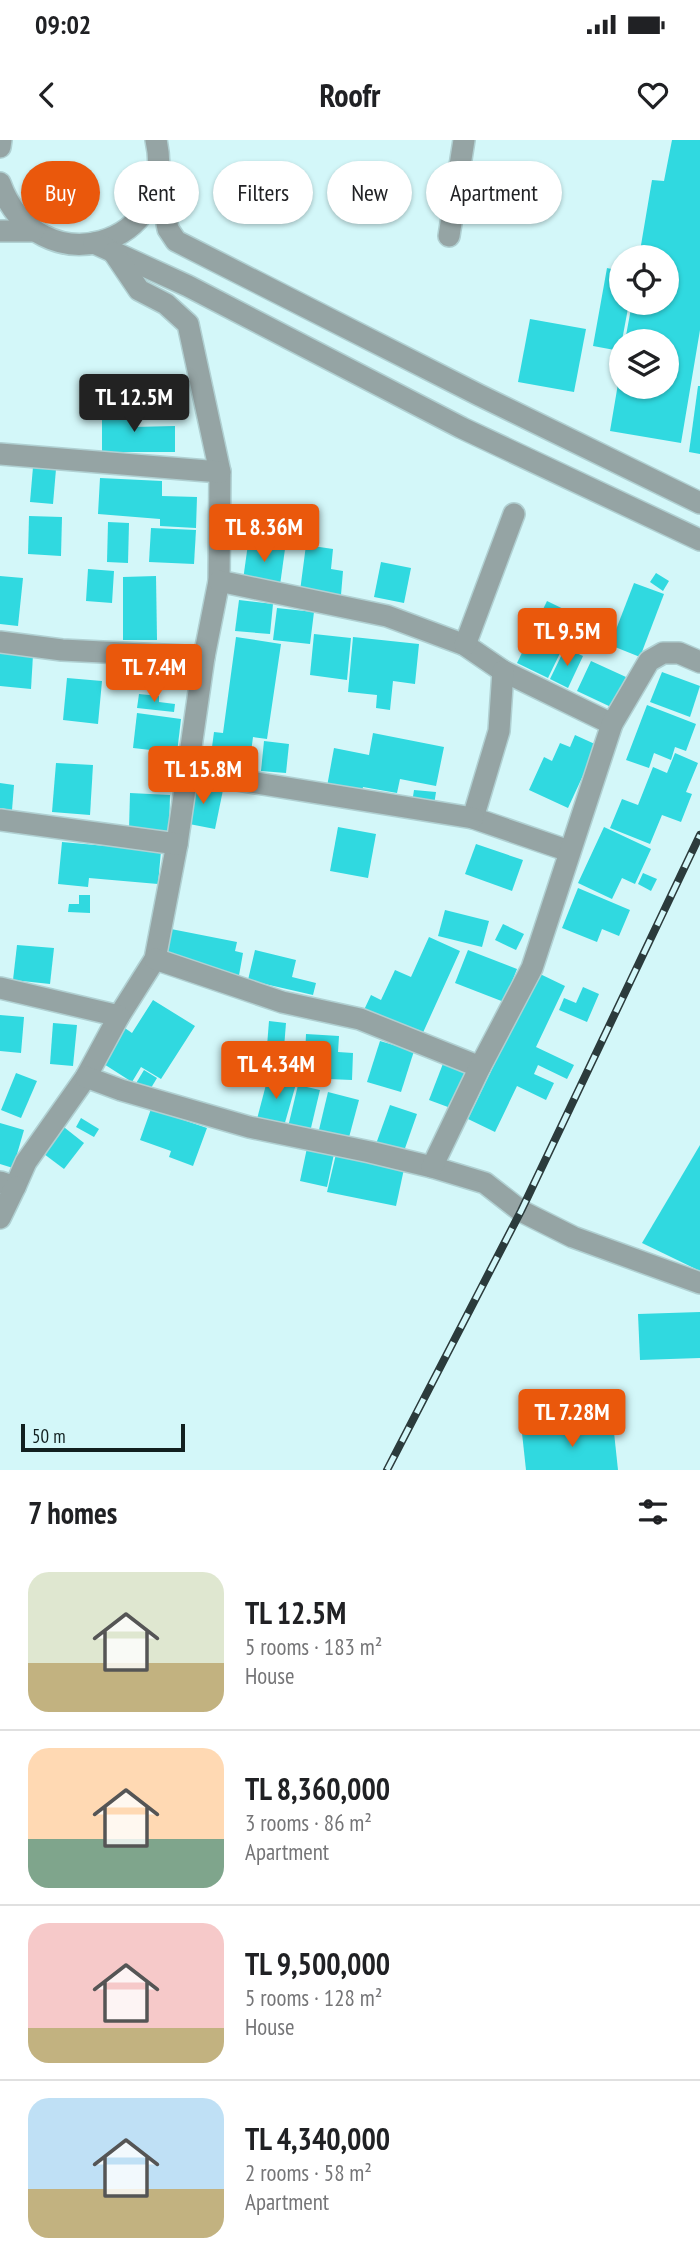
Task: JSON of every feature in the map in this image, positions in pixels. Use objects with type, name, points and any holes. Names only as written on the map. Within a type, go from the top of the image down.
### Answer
[{"type":"street","points":[[0,147],[1,140]]},
{"type":"street","points":[[157,140],[160,161]]},
{"type":"street","points":[[449,236],[464,140]]},
{"type":"street","points":[[0,183],[6,200],[18,218],[34,232],[53,240],[74,244],[94,243],[112,238],[133,224]]},
{"type":"street","points":[[166,224],[176,241],[479,395],[700,503]]},
{"type":"street","points":[[0,231],[34,232]]},
{"type":"street","points":[[94,243],[188,286],[462,428],[700,540]]},
{"type":"street","points":[[0,1218],[8,1184],[86,1077],[119,1016],[155,959],[177,844],[204,657],[219,581],[220,472],[188,324],[166,304],[139,290],[114,253]]},
{"type":"street","points":[[0,454],[220,472]]},
{"type":"street","points":[[465,645],[514,514]]},
{"type":"street","points":[[219,581],[387,616],[465,645],[503,671],[612,724]]},
{"type":"street","points":[[0,642],[62,650],[204,657]]},
{"type":"street","points":[[432,1167],[532,968],[612,724],[649,661],[663,653],[678,653],[700,662]]},
{"type":"street","points":[[473,818],[499,731],[503,671]]},
{"type":"street","points":[[188,772],[473,818],[569,851]]},
{"type":"street","points":[[0,820],[177,844]]},
{"type":"street","points":[[155,959],[282,1002],[360,1019],[480,1067]]},
{"type":"street","points":[[0,988],[119,1016]]},
{"type":"street","points":[[86,1077],[248,1127],[370,1152],[432,1167],[485,1184],[521,1211],[573,1237],[700,1283]]},
{"type":"building","points":[[672,140],[700,140],[700,330],[681,443],[610,431],[615,399],[679,399],[679,329],[627,329],[630,315],[679,315],[679,245],[641,245],[652,180],[664,181]]},
{"type":"building","points":[[607,268],[609,315],[627,315],[624,329],[609,329],[609,349],[593,346]]},
{"type":"building","points":[[530,319],[586,329],[574,392],[518,382]]},
{"type":"building","points":[[700,386],[700,454],[689,452]]},
{"type":"building","points":[[102,408],[133,408],[133,427],[175,426],[175,452],[102,452]]},
{"type":"building","points":[[33,467],[56,469],[53,504],[30,502]]},
{"type":"building","points":[[100,478],[162,481],[162,496],[197,497],[196,528],[160,526],[160,519],[98,514]]},
{"type":"building","points":[[29,516],[62,517],[61,556],[28,554]]},
{"type":"building","points":[[108,522],[129,523],[128,563],[107,562]]},
{"type":"building","points":[[151,528],[196,530],[194,564],[149,562]]},
{"type":"building","points":[[248,544],[285,549],[280,585],[243,580]]},
{"type":"building","points":[[306,545],[333,549],[331,569],[343,571],[341,595],[300,591]]},
{"type":"building","points":[[381,562],[411,568],[404,603],[374,597]]},
{"type":"building","points":[[88,569],[114,571],[112,603],[86,601]]},
{"type":"building","points":[[656,573],[669,581],[663,591],[650,582]]},
{"type":"building","points":[[0,576],[23,578],[18,626],[0,624]]},
{"type":"building","points":[[156,576],[157,640],[123,640],[123,577]]},
{"type":"building","points":[[634,583],[664,594],[640,657],[610,645]]},
{"type":"building","points":[[239,600],[273,604],[270,634],[235,631]]},
{"type":"building","points":[[547,601],[578,616],[548,678],[517,663]]},
{"type":"building","points":[[277,608],[314,612],[310,644],[273,640]]},
{"type":"building","points":[[314,634],[351,638],[347,680],[310,675]]},
{"type":"building","points":[[236,637],[281,644],[267,739],[253,737],[249,768],[210,762],[214,732],[223,733]]},
{"type":"building","points":[[353,637],[419,644],[415,684],[393,681],[390,710],[376,708],[377,695],[348,692]]},
{"type":"building","points":[[565,648],[583,656],[568,688],[550,679]]},
{"type":"building","points":[[0,652],[33,655],[31,689],[0,686]]},
{"type":"building","points":[[591,661],[626,677],[611,707],[577,691]]},
{"type":"building","points":[[167,665],[187,665],[187,679],[167,679]]},
{"type":"building","points":[[662,672],[700,686],[690,717],[650,702]]},
{"type":"building","points":[[67,678],[102,681],[98,724],[63,720]]},
{"type":"building","points":[[139,694],[159,696],[159,702],[175,704],[174,712],[137,708]]},
{"type":"building","points":[[647,705],[696,724],[686,751],[675,747],[671,760],[654,753],[649,768],[626,760]]},
{"type":"building","points":[[137,713],[181,719],[177,753],[133,748]]},
{"type":"building","points":[[373,733],[444,747],[436,786],[400,779],[397,793],[363,787],[360,799],[326,792],[334,748],[369,755]]},
{"type":"building","points":[[575,735],[597,745],[568,808],[529,790],[544,757],[552,761],[560,743],[570,747]]},
{"type":"building","points":[[264,741],[289,744],[286,773],[261,771]]},
{"type":"building","points":[[675,753],[698,763],[686,792],[692,794],[681,822],[662,815],[650,844],[610,828],[622,799],[638,805],[653,767],[667,773]]},
{"type":"building","points":[[56,763],[93,765],[90,815],[52,812]]},
{"type":"building","points":[[0,783],[14,785],[12,810],[0,808]]},
{"type":"building","points":[[192,783],[223,790],[215,829],[184,823]]},
{"type":"building","points":[[414,790],[436,792],[434,805],[412,803]]},
{"type":"building","points":[[130,793],[170,795],[169,831],[129,830]]},
{"type":"building","points":[[338,827],[376,834],[368,878],[330,871]]},
{"type":"building","points":[[604,827],[651,849],[635,884],[622,878],[612,899],[578,883]]},
{"type":"building","points":[[62,842],[161,851],[158,884],[89,878],[88,887],[58,884]]},
{"type":"building","points":[[476,844],[523,860],[512,891],[465,874]]},
{"type":"building","points":[[643,873],[657,879],[651,891],[638,884]]},
{"type":"building","points":[[578,888],[630,910],[619,936],[602,929],[597,942],[562,928]]},
{"type":"building","points":[[79,895],[90,895],[90,913],[68,912],[69,904],[79,904]]},
{"type":"building","points":[[445,910],[489,921],[482,947],[438,936]]},
{"type":"building","points":[[503,924],[524,934],[516,950],[495,940]]},
{"type":"building","points":[[171,929],[237,942],[235,951],[243,953],[238,981],[202,974],[204,964],[165,956]]},
{"type":"building","points":[[429,937],[460,951],[421,1037],[364,1010],[371,995],[381,1000],[395,970],[411,977]]},
{"type":"building","points":[[17,945],[54,948],[50,984],[13,980]]},
{"type":"building","points":[[255,950],[296,960],[292,977],[316,983],[313,995],[248,980]]},
{"type":"building","points":[[468,950],[517,969],[504,1002],[455,983]]},
{"type":"building","points":[[538,973],[565,986],[536,1047],[574,1065],[567,1079],[538,1065],[534,1074],[554,1083],[546,1100],[517,1086],[495,1132],[468,1119]]},
{"type":"building","points":[[583,987],[599,994],[587,1022],[559,1010],[564,998],[576,1003]]},
{"type":"building","points":[[153,1000],[195,1026],[161,1079],[141,1067],[132,1082],[96,1059],[119,1024],[132,1033]]},
{"type":"building","points":[[0,1015],[24,1017],[21,1053],[0,1051]]},
{"type":"building","points":[[269,1021],[286,1023],[284,1048],[267,1046]]},
{"type":"building","points":[[53,1023],[77,1025],[73,1066],[50,1064]]},
{"type":"building","points":[[306,1034],[339,1036],[338,1052],[353,1053],[352,1080],[304,1078]]},
{"type":"building","points":[[380,1041],[414,1051],[401,1092],[367,1082]]},
{"type":"building","points":[[444,1061],[470,1071],[456,1110],[429,1100]]},
{"type":"building","points":[[144,1070],[157,1078],[148,1093],[135,1085]]},
{"type":"building","points":[[16,1073],[37,1081],[21,1118],[1,1110]]},
{"type":"building","points":[[268,1077],[296,1084],[284,1126],[257,1119]]},
{"type":"building","points":[[298,1085],[320,1090],[310,1132],[288,1127]]},
{"type":"building","points":[[328,1092],[359,1100],[348,1141],[318,1134]]},
{"type":"building","points":[[390,1105],[417,1114],[403,1154],[376,1144]]},
{"type":"building","points":[[151,1109],[207,1128],[193,1166],[169,1157],[171,1151],[140,1140]]},
{"type":"building","points":[[81,1118],[99,1129],[94,1137],[76,1127]]},
{"type":"building","points":[[0,1123],[24,1130],[13,1168],[0,1164]]},
{"type":"building","points":[[60,1124],[84,1143],[64,1169],[40,1151]]},
{"type":"building","points":[[700,1145],[700,1271],[642,1243]]},
{"type":"building","points":[[307,1148],[334,1154],[327,1187],[300,1181]]},
{"type":"building","points":[[336,1154],[404,1169],[396,1206],[327,1192]]},
{"type":"building","points":[[700,1312],[700,1358],[640,1360],[638,1314]]},
{"type":"building","points":[[613,1423],[618,1470],[526,1470],[522,1433]]},
{"type":"railway","points":[[387,1470],[521,1211],[700,835]]}]
